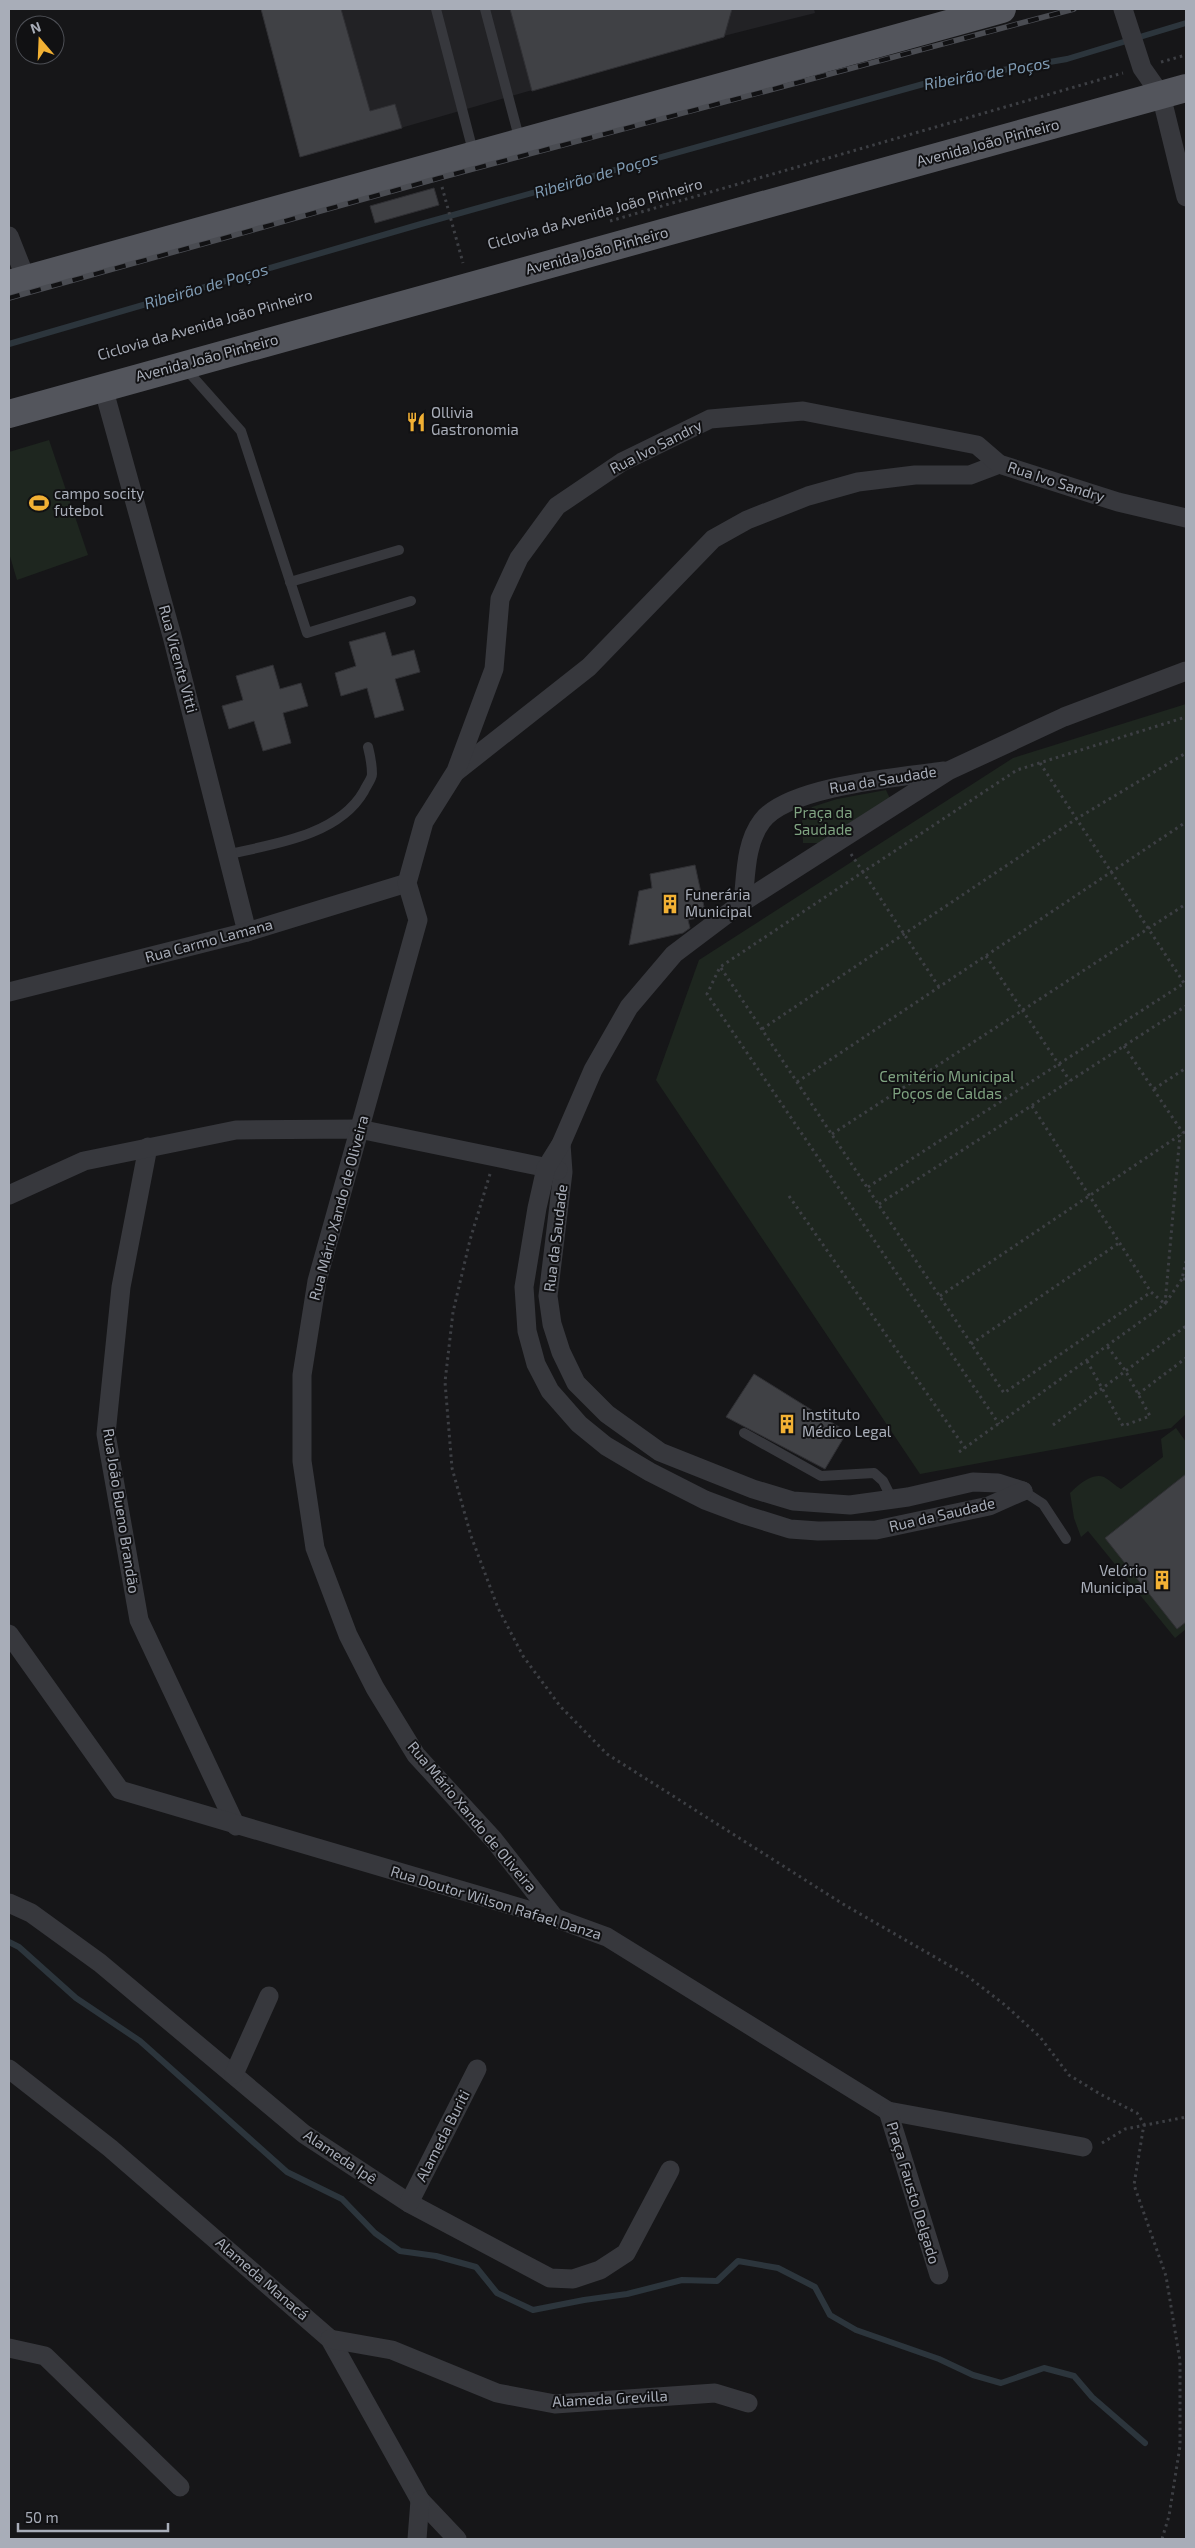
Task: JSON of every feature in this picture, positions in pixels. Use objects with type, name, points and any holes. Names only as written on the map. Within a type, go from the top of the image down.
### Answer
[{"type":"main road","points":[[17,282],[1002,9]]},
{"type":"main road","name":"Avenida João Pinheiro","points":[[9,414],[1174,91]]},
{"type":"street","points":[[1123,9],[1142,68],[1174,91],[1186,197]]},
{"type":"street","points":[[9,236],[17,282]]},
{"type":"street","name":"Rua Vicente Vitti","points":[[103,387],[172,636],[229,854],[247,932]]},
{"type":"street","name":"Rua Ivo Sandry","points":[[456,771],[494,669],[500,599],[519,558],[556,506],[622,462],[710,419],[804,411],[977,445],[999,464],[1118,502],[1186,518]]},
{"type":"street","points":[[407,884],[424,822],[456,771],[589,668],[713,539],[747,520],[808,496],[858,482],[915,475],[970,474],[999,464]]},
{"type":"street","name":"Rua da Saudade","points":[[1023,1491],[998,1483],[985,1494],[876,1530],[818,1531],[790,1529],[705,1500],[650,1472],[606,1446],[579,1424],[550,1392],[536,1364],[527,1331],[524,1287],[561,1144],[593,1070],[629,1007],[674,954],[743,902],[948,771],[1064,717],[1186,671]]},
{"type":"street","name":"Rua da Saudade","points":[[743,902],[751,841],[762,820],[787,803],[821,790],[880,779],[948,771]]},
{"type":"street","name":"Rua Carmo Lamana","points":[[9,992],[247,932],[407,884]]},
{"type":"street","name":"Rua Mário Xando de Oliveira","points":[[407,884],[418,920],[317,1280],[302,1375],[302,1461],[315,1548],[348,1635],[375,1688],[416,1754],[494,1840],[554,1918]]},
{"type":"street","points":[[9,1195],[84,1161],[236,1130],[359,1129],[554,1170]]},
{"type":"street","name":"Rua João Bueno Brandão","points":[[148,1147],[121,1287],[106,1434],[139,1620],[236,1826]]},
{"type":"street","name":"Rua da Saudade","points":[[554,1170],[548,1296],[552,1324],[561,1352],[576,1383],[607,1414],[660,1452],[753,1489],[793,1501],[841,1504],[1023,1491]]},
{"type":"street","name":"Rua Doutor Wilson Rafael Danza","points":[[9,1634],[120,1790],[236,1826],[554,1918],[607,1936],[888,2111],[1083,2148]]},
{"type":"street","name":"Alameda Ipê","points":[[9,1903],[31,1914],[100,1963],[304,2134],[410,2203],[550,2278],[573,2278],[600,2270],[626,2253],[670,2170]]},
{"type":"street","points":[[234,2074],[269,1996]]},
{"type":"street","name":"Alameda Manacá","points":[[9,2069],[110,2148],[330,2339],[420,2500],[457,2539]]},
{"type":"street","name":"Alameda Buriti","points":[[410,2203],[477,2069]]},
{"type":"street","name":"Praça Fausto Delgado","points":[[888,2111],[939,2275]]},
{"type":"street","name":"Alameda Grevilla","points":[[330,2339],[392,2350],[497,2394],[555,2404],[715,2393],[748,2403]]},
{"type":"street","points":[[9,2348],[45,2356],[180,2487]]},
{"type":"street","points":[[417,2539],[420,2500]]},
{"type":"lane","points":[[436,9],[474,155]]},
{"type":"lane","points":[[485,9],[520,142]]},
{"type":"lane","points":[[183,365],[241,431],[307,633],[411,601]]},
{"type":"lane","points":[[290,582],[399,550]]},
{"type":"lane","points":[[229,854],[274,844],[312,832],[340,818],[358,800],[372,775],[368,747]]},
{"type":"lane","points":[[744,1433],[821,1476],[874,1472],[883,1481],[892,1499]]},
{"type":"lane","points":[[1023,1491],[1043,1504],[1066,1539]]},
{"type":"path","name":"Ciclovia da Avenida João Pinheiro","points":[[606,222],[1186,55]]},
{"type":"path","points":[[439,178],[462,263]]},
{"type":"path","name":"Ciclovia da Avenida João Pinheiro","points":[[453,266],[472,261]]},
{"type":"path","points":[[999,1424],[706,994],[720,967],[1017,770],[1186,717]]},
{"type":"path","points":[[762,1028],[1076,819],[1186,754]]},
{"type":"path","points":[[868,1187],[1185,983],[1040,763]]},
{"type":"path","points":[[798,1082],[1110,871],[1186,822]]},
{"type":"path","points":[[842,839],[939,987]]},
{"type":"path","points":[[832,1134],[1186,904]]},
{"type":"path","points":[[986,956],[1070,1081]]},
{"type":"path","points":[[720,967],[1004,1393],[1151,1292]]},
{"type":"path","points":[[879,1204],[1186,1006]]},
{"type":"path","points":[[1124,1046],[1183,1133],[1165,1304]]},
{"type":"path","points":[[1154,1089],[1186,1068]]},
{"type":"path","points":[[1032,1106],[1151,1292],[1165,1304]]},
{"type":"path","points":[[940,1296],[1183,1133]]},
{"type":"path","points":[[495,1157],[470,1240],[453,1312],[445,1382],[452,1468],[471,1536],[498,1608],[522,1656],[560,1706],[607,1754],[843,1904],[966,1975],[1005,2005],[1040,2037],[1069,2074],[1100,2094],[1137,2113],[1144,2124],[1144,2139],[1134,2185],[1166,2276],[1180,2361],[1180,2446],[1170,2516],[1162,2539]]},
{"type":"path","points":[[790,1196],[965,1448]]},
{"type":"path","points":[[971,1344],[1119,1243]]},
{"type":"path","points":[[960,1452],[1165,1304],[1184,1279],[1186,1261]]},
{"type":"path","points":[[1053,1425],[1186,1326]]},
{"type":"path","points":[[1087,1361],[1123,1426],[1150,1416],[1125,1370],[1107,1346]]},
{"type":"path","points":[[1138,1394],[1186,1358]]},
{"type":"path","points":[[1083,2148],[1092,2149],[1125,2130],[1144,2124],[1186,2117]]},
{"type":"shaded area","points":[[261,9],[814,9],[815,13],[696,43],[300,157]]},
{"type":"green space","name":"campo socity futebol","points":[[49,440],[88,555],[17,580],[9,553],[9,452]]},
{"type":"green space","name":"Cemitério Municipal Poços de Caldas","points":[[1186,704],[1186,1414],[1171,1428],[920,1474],[656,1080],[699,960],[1013,758]]},
{"type":"green space","name":"Praça da Saudade","points":[[886,790],[891,801],[823,843],[803,843],[802,820],[812,807],[837,799]]},
{"type":"green space","points":[[1176,1428],[1186,1442],[1186,1629],[1175,1638],[1088,1531],[1081,1537],[1074,1518],[1070,1493],[1077,1486],[1095,1476],[1104,1477],[1121,1489],[1163,1457],[1161,1439]]},
{"type":"building","points":[[261,9],[341,9],[370,111],[395,104],[402,128],[300,157]]},
{"type":"building","points":[[510,9],[732,9],[724,37],[532,91]]},
{"type":"building","points":[[434,188],[439,205],[375,223],[370,206]]},
{"type":"building","points":[[385,632],[392,656],[414,650],[420,672],[395,679],[404,710],[375,718],[367,688],[341,696],[335,673],[356,666],[349,642]]},
{"type":"building","points":[[273,665],[280,689],[301,683],[308,706],[283,713],[291,743],[263,751],[254,721],[229,729],[222,706],[243,700],[236,676]]},
{"type":"building","name":"Funerária Municipal","points":[[695,865],[706,916],[688,920],[690,928],[683,933],[629,945],[639,891],[652,888],[650,874]]},
{"type":"building","name":"Instituto Médico Legal","points":[[754,1374],[847,1432],[825,1469],[726,1417]]},
{"type":"building","name":"Velório Municipal","points":[[1186,1474],[1186,1622],[1177,1629],[1105,1538]]},
{"type":"waterway","name":"Ribeirão de Poços","points":[[9,344],[421,224],[927,83],[1067,59],[1186,23]]},
{"type":"waterway","points":[[9,1942],[19,1947],[76,1998],[140,2041],[287,2172],[342,2199],[375,2233],[400,2251],[436,2256],[476,2267],[497,2293],[533,2310],[627,2294],[682,2280],[717,2281],[738,2261],[778,2268],[815,2287],[830,2315],[856,2330],[939,2359],[973,2375],[1001,2383],[1044,2368],[1074,2376],[1092,2397],[1145,2443]]},
{"type":"railway","points":[[9,298],[439,178],[1074,9]]},
{"type":"place","name":"Ollivia Gastronomia","points":[[416,422]]},
{"type":"place","name":"campo socity futebol","points":[[39,503]]},
{"type":"place","name":"Funerária Municipal","points":[[670,904]]},
{"type":"place","name":"Instituto Médico Legal","points":[[787,1424]]},
{"type":"place","name":"Velório Municipal","points":[[1162,1580]]}]
